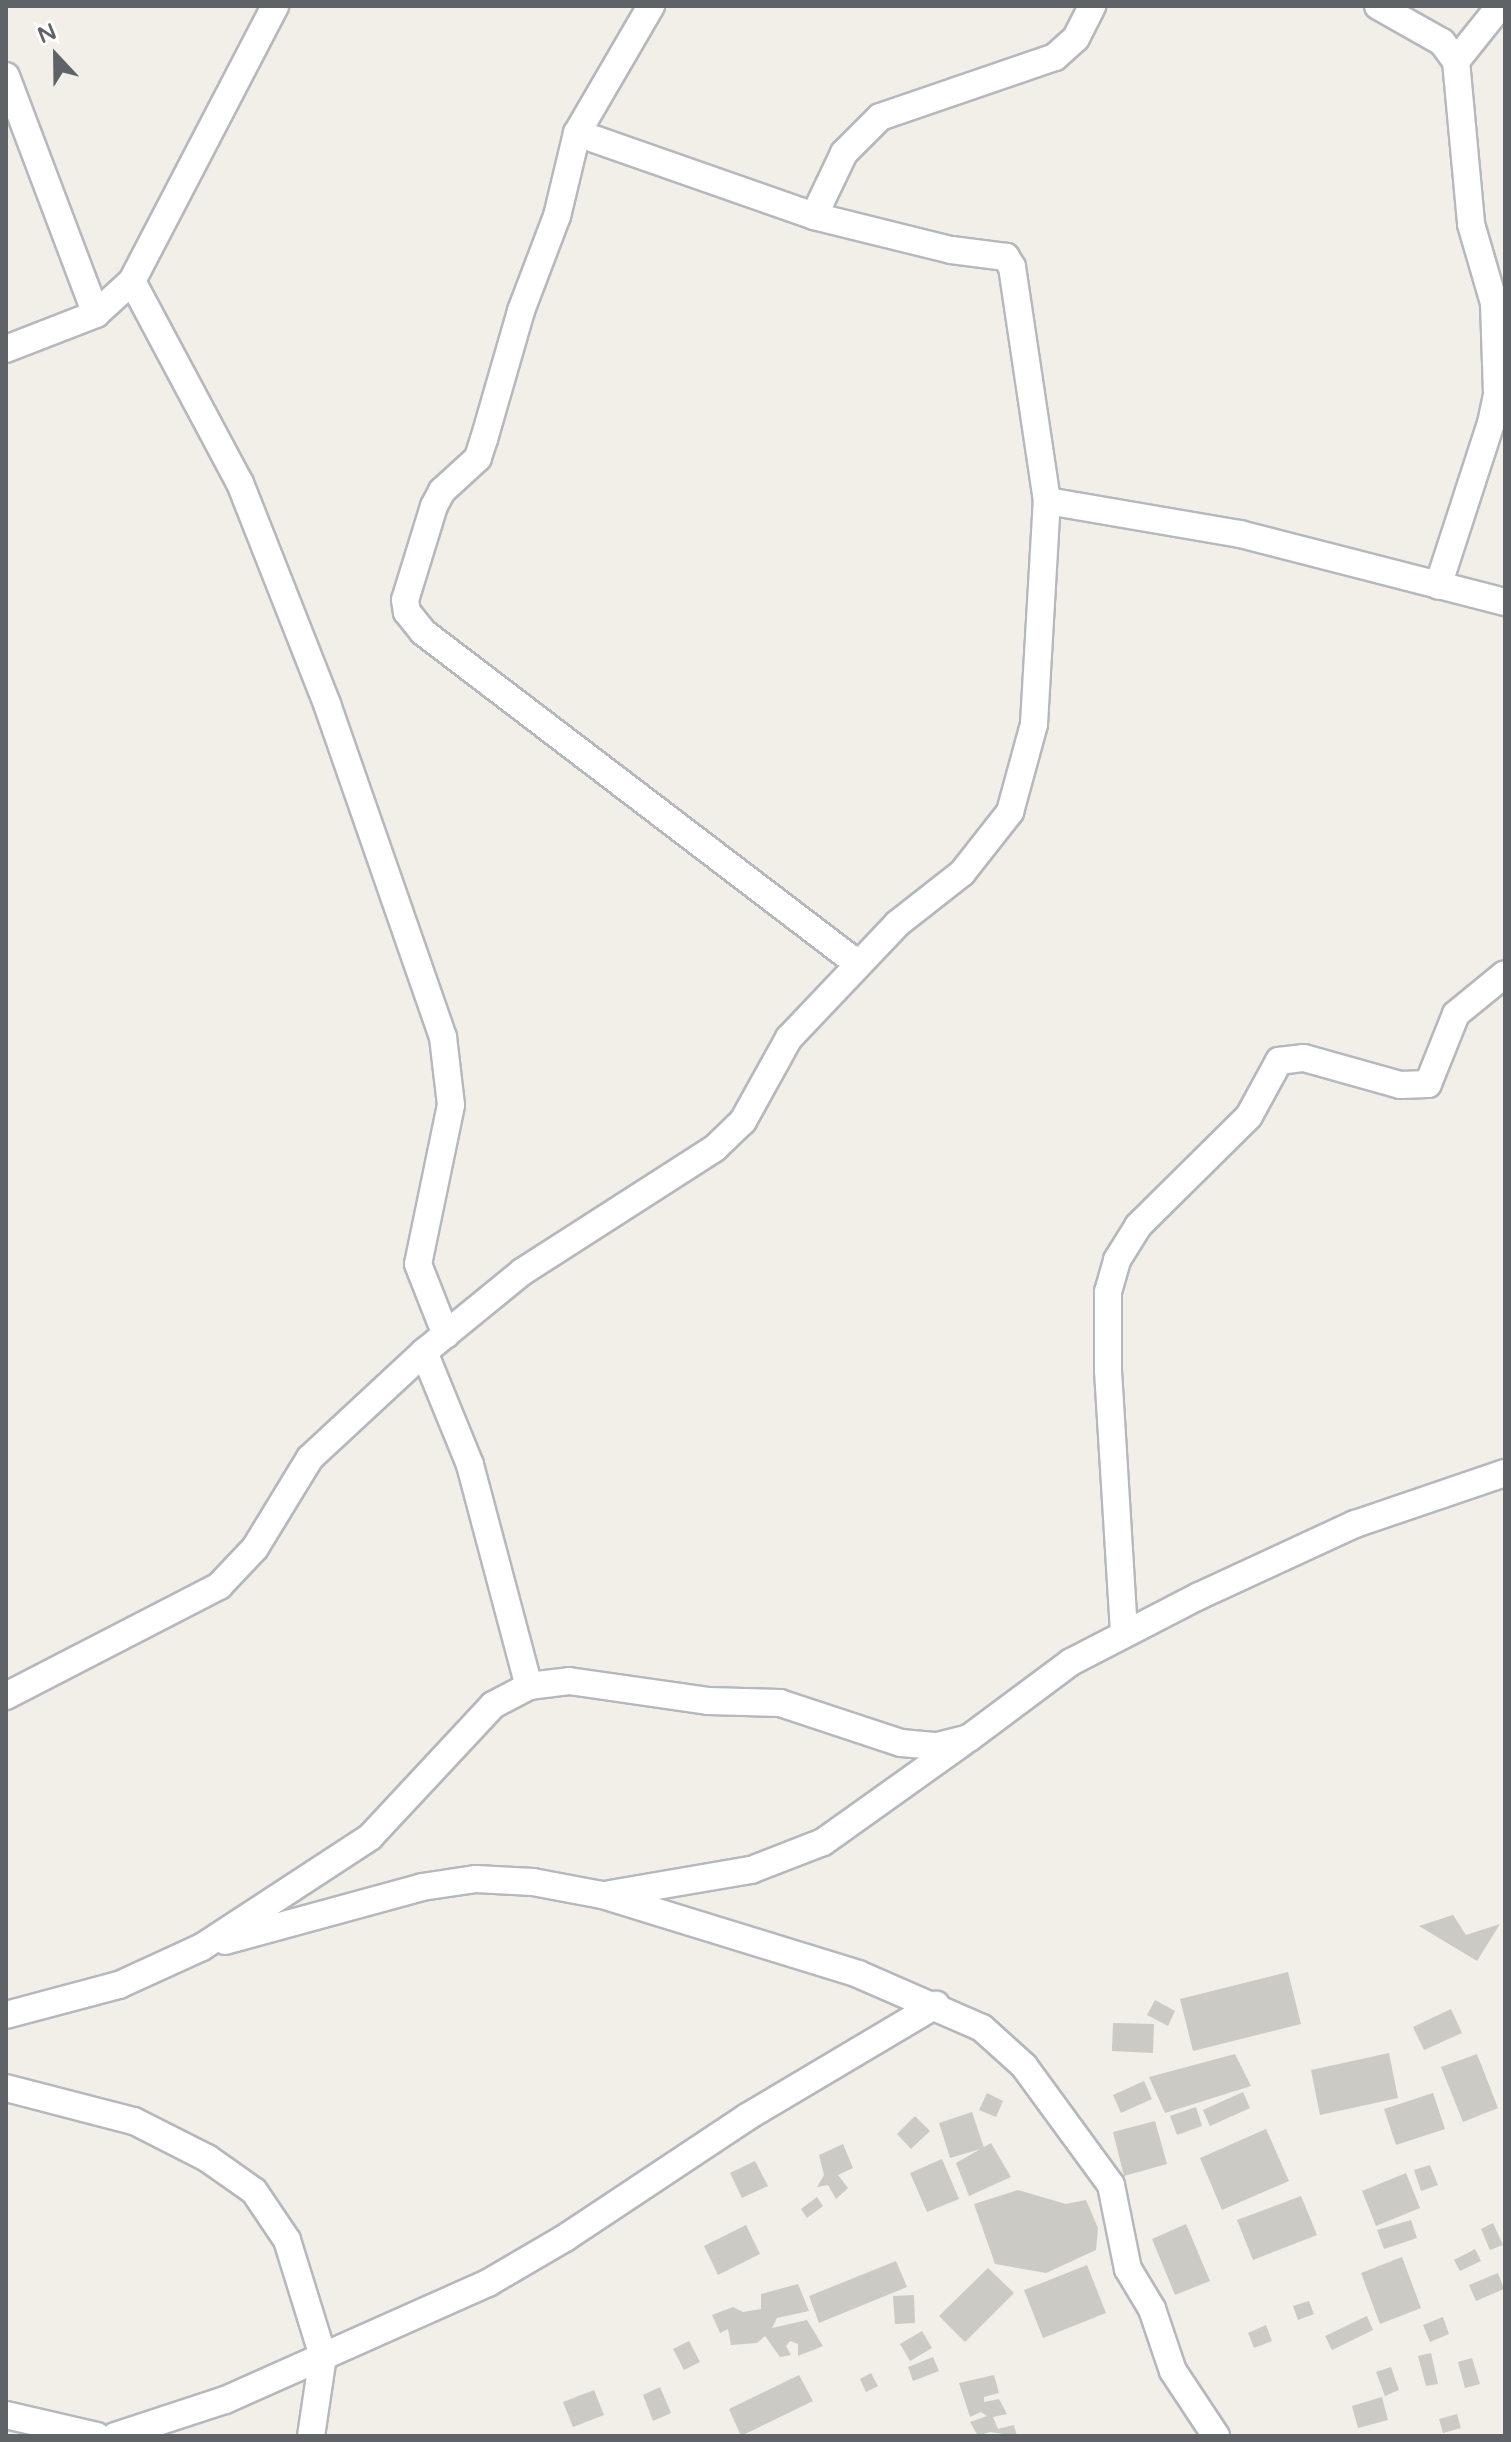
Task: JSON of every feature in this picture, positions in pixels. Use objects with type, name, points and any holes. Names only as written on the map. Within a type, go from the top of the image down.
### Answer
[{"type":"street","points":[[6,349],[96,314],[132,281],[275,6]]},
{"type":"street","points":[[651,6],[591,102],[577,133],[557,216],[521,311],[478,458],[442,491],[434,506],[405,600],[407,612],[423,632],[858,964]]},
{"type":"street","points":[[814,216],[844,153],[880,117],[1055,57],[1076,38],[1092,6]]},
{"type":"street","points":[[1378,6],[1442,42],[1456,61],[1471,224],[1494,303],[1497,395],[1438,586]]},
{"type":"street","points":[[1456,61],[1500,6]]},
{"type":"street","points":[[6,76],[96,314]]},
{"type":"street","points":[[6,1696],[219,1586],[255,1548],[310,1458],[424,1352],[522,1272],[715,1148],[743,1121],[789,1038],[897,924],[962,873],[1010,812],[1034,724],[1047,501],[1012,267],[1006,257],[951,250],[814,216],[577,133]]},
{"type":"street","points":[[132,281],[240,483],[327,704],[443,1037],[451,1067],[451,1105],[418,1264],[446,1335]]},
{"type":"street","points":[[1047,501],[1240,534],[1505,602]]},
{"type":"street","points":[[1124,1632],[1108,1370],[1108,1292],[1117,1260],[1138,1226],[1249,1116],[1279,1061],[1304,1058],[1400,1085],[1428,1084],[1456,1014],[1505,974]]},
{"type":"street","points":[[424,1352],[474,1477],[529,1686]]},
{"type":"street","points":[[602,1895],[751,1870],[823,1842],[1071,1662],[1124,1632],[1355,1524],[1505,1473]]},
{"type":"street","points":[[6,2015],[119,1985],[202,1947],[370,1837],[493,1705],[529,1686],[569,1681],[708,1701],[780,1703],[901,1743],[937,1746],[969,1738]]},
{"type":"street","points":[[202,1947],[422,1887],[476,1879],[533,1882],[602,1895],[858,1974],[936,2005],[1006,2045],[1111,2185],[1128,2269],[1152,2309],[1173,2371],[1216,2436]]},
{"type":"street","points":[[115,2436],[225,2400],[501,2275],[747,2117],[936,2005]]},
{"type":"street","points":[[6,2088],[134,2121],[207,2158],[254,2191],[287,2240],[323,2356],[311,2436]]},
{"type":"street","points":[[6,2415],[97,2436]]},
{"type":"building","points":[[1453,1915],[1466,1935],[1500,1924],[1477,1961],[1419,1926]]},
{"type":"building","points":[[1288,1972],[1301,2024],[1193,2051],[1180,1999]]},
{"type":"building","points":[[1155,2000],[1175,2011],[1168,2026],[1147,2015]]},
{"type":"building","points":[[1451,2009],[1462,2033],[1424,2050],[1413,2027]]},
{"type":"building","points":[[1113,2023],[1154,2024],[1153,2053],[1112,2051]]},
{"type":"building","points":[[1389,2053],[1398,2098],[1320,2115],[1311,2070]]},
{"type":"building","points":[[1235,2054],[1251,2086],[1165,2113],[1149,2077]]},
{"type":"building","points":[[1477,2054],[1498,2108],[1463,2122],[1441,2067]]},
{"type":"building","points":[[1144,2081],[1152,2099],[1121,2113],[1113,2095]]},
{"type":"building","points":[[1243,2092],[1250,2108],[1210,2126],[1203,2110]]},
{"type":"building","points":[[987,2093],[1003,2101],[996,2117],[979,2110]]},
{"type":"building","points":[[1433,2093],[1445,2129],[1396,2145],[1384,2109]]},
{"type":"building","points":[[1196,2107],[1202,2126],[1177,2135],[1170,2116]]},
{"type":"building","points":[[972,2112],[984,2148],[950,2158],[939,2123]]},
{"type":"building","points":[[915,2116],[930,2131],[911,2149],[897,2134]]},
{"type":"building","points":[[1155,2121],[1167,2164],[1124,2176],[1113,2132]]},
{"type":"building","points":[[1266,2129],[1289,2181],[1222,2210],[1200,2158]]},
{"type":"building","points":[[991,2143],[1011,2177],[969,2196],[956,2163]]},
{"type":"building","points":[[843,2144],[853,2168],[838,2175],[848,2188],[836,2199],[828,2185],[817,2187],[824,2175],[819,2155]]},
{"type":"building","points":[[942,2159],[959,2199],[927,2212],[910,2173]]},
{"type":"building","points":[[755,2161],[768,2186],[742,2198],[730,2173]]},
{"type":"building","points":[[1430,2165],[1438,2185],[1421,2191],[1414,2170]]},
{"type":"building","points":[[1406,2173],[1420,2208],[1376,2226],[1362,2191]]},
{"type":"building","points":[[1018,2190],[1066,2204],[1086,2200],[1098,2228],[1096,2250],[1046,2273],[995,2264],[974,2204]]},
{"type":"building","points":[[1301,2196],[1317,2235],[1253,2260],[1237,2220]]},
{"type":"building","points":[[817,2197],[823,2206],[807,2218],[801,2209]]},
{"type":"building","points":[[1411,2220],[1417,2238],[1384,2249],[1377,2230]]},
{"type":"building","points":[[1493,2223],[1503,2245],[1490,2250],[1481,2229]]},
{"type":"building","points":[[1186,2224],[1210,2281],[1175,2295],[1152,2239]]},
{"type":"building","points":[[746,2225],[760,2254],[718,2275],[704,2246]]},
{"type":"building","points":[[1475,2249],[1481,2261],[1460,2271],[1454,2260]]},
{"type":"building","points":[[1402,2257],[1421,2308],[1380,2324],[1361,2273]]},
{"type":"building","points":[[896,2261],[907,2287],[819,2323],[809,2296]]},
{"type":"building","points":[[1087,2265],[1106,2313],[1043,2338],[1024,2290]]},
{"type":"building","points":[[988,2268],[1014,2293],[965,2342],[939,2316]]},
{"type":"building","points":[[1498,2273],[1504,2289],[1476,2301],[1469,2285]]},
{"type":"building","points":[[798,2284],[809,2311],[777,2318],[772,2328],[807,2320],[823,2346],[798,2356],[798,2344],[790,2341],[786,2346],[791,2355],[780,2357],[765,2336],[757,2343],[731,2345],[728,2329],[720,2333],[712,2315],[733,2307],[743,2312],[761,2309],[761,2294]]},
{"type":"building","points":[[914,2295],[915,2323],[895,2324],[893,2296]]},
{"type":"building","points":[[1309,2301],[1314,2314],[1298,2320],[1293,2306]]},
{"type":"building","points":[[1367,2316],[1373,2330],[1332,2350],[1325,2336]]},
{"type":"building","points":[[1443,2317],[1449,2334],[1430,2342],[1423,2325]]},
{"type":"building","points":[[1266,2325],[1272,2341],[1254,2348],[1248,2333]]},
{"type":"building","points":[[922,2331],[932,2348],[910,2361],[900,2344]]},
{"type":"building","points":[[689,2341],[700,2362],[684,2370],[673,2349]]},
{"type":"building","points":[[1431,2353],[1438,2384],[1426,2386],[1418,2356]]},
{"type":"building","points":[[933,2357],[939,2371],[913,2381],[908,2367]]},
{"type":"building","points":[[1472,2358],[1480,2384],[1465,2388],[1458,2362]]},
{"type":"building","points":[[1391,2367],[1399,2390],[1385,2396],[1376,2372]]},
{"type":"building","points":[[871,2373],[878,2386],[866,2392],[860,2379]]},
{"type":"building","points":[[799,2375],[813,2401],[741,2436],[729,2409]]},
{"type":"building","points":[[994,2375],[999,2393],[984,2397],[984,2402],[999,2399],[1007,2414],[993,2417],[998,2429],[1014,2425],[1017,2436],[990,2432],[978,2436],[970,2422],[987,2416],[981,2412],[970,2417],[959,2383]]},
{"type":"building","points":[[660,2387],[671,2413],[653,2421],[643,2395]]},
{"type":"building","points":[[594,2390],[604,2415],[573,2427],[563,2402]]},
{"type":"building","points":[[1382,2397],[1388,2420],[1358,2428],[1352,2406]]},
{"type":"building","points":[[1457,2414],[1461,2428],[1443,2433],[1439,2419]]}]
